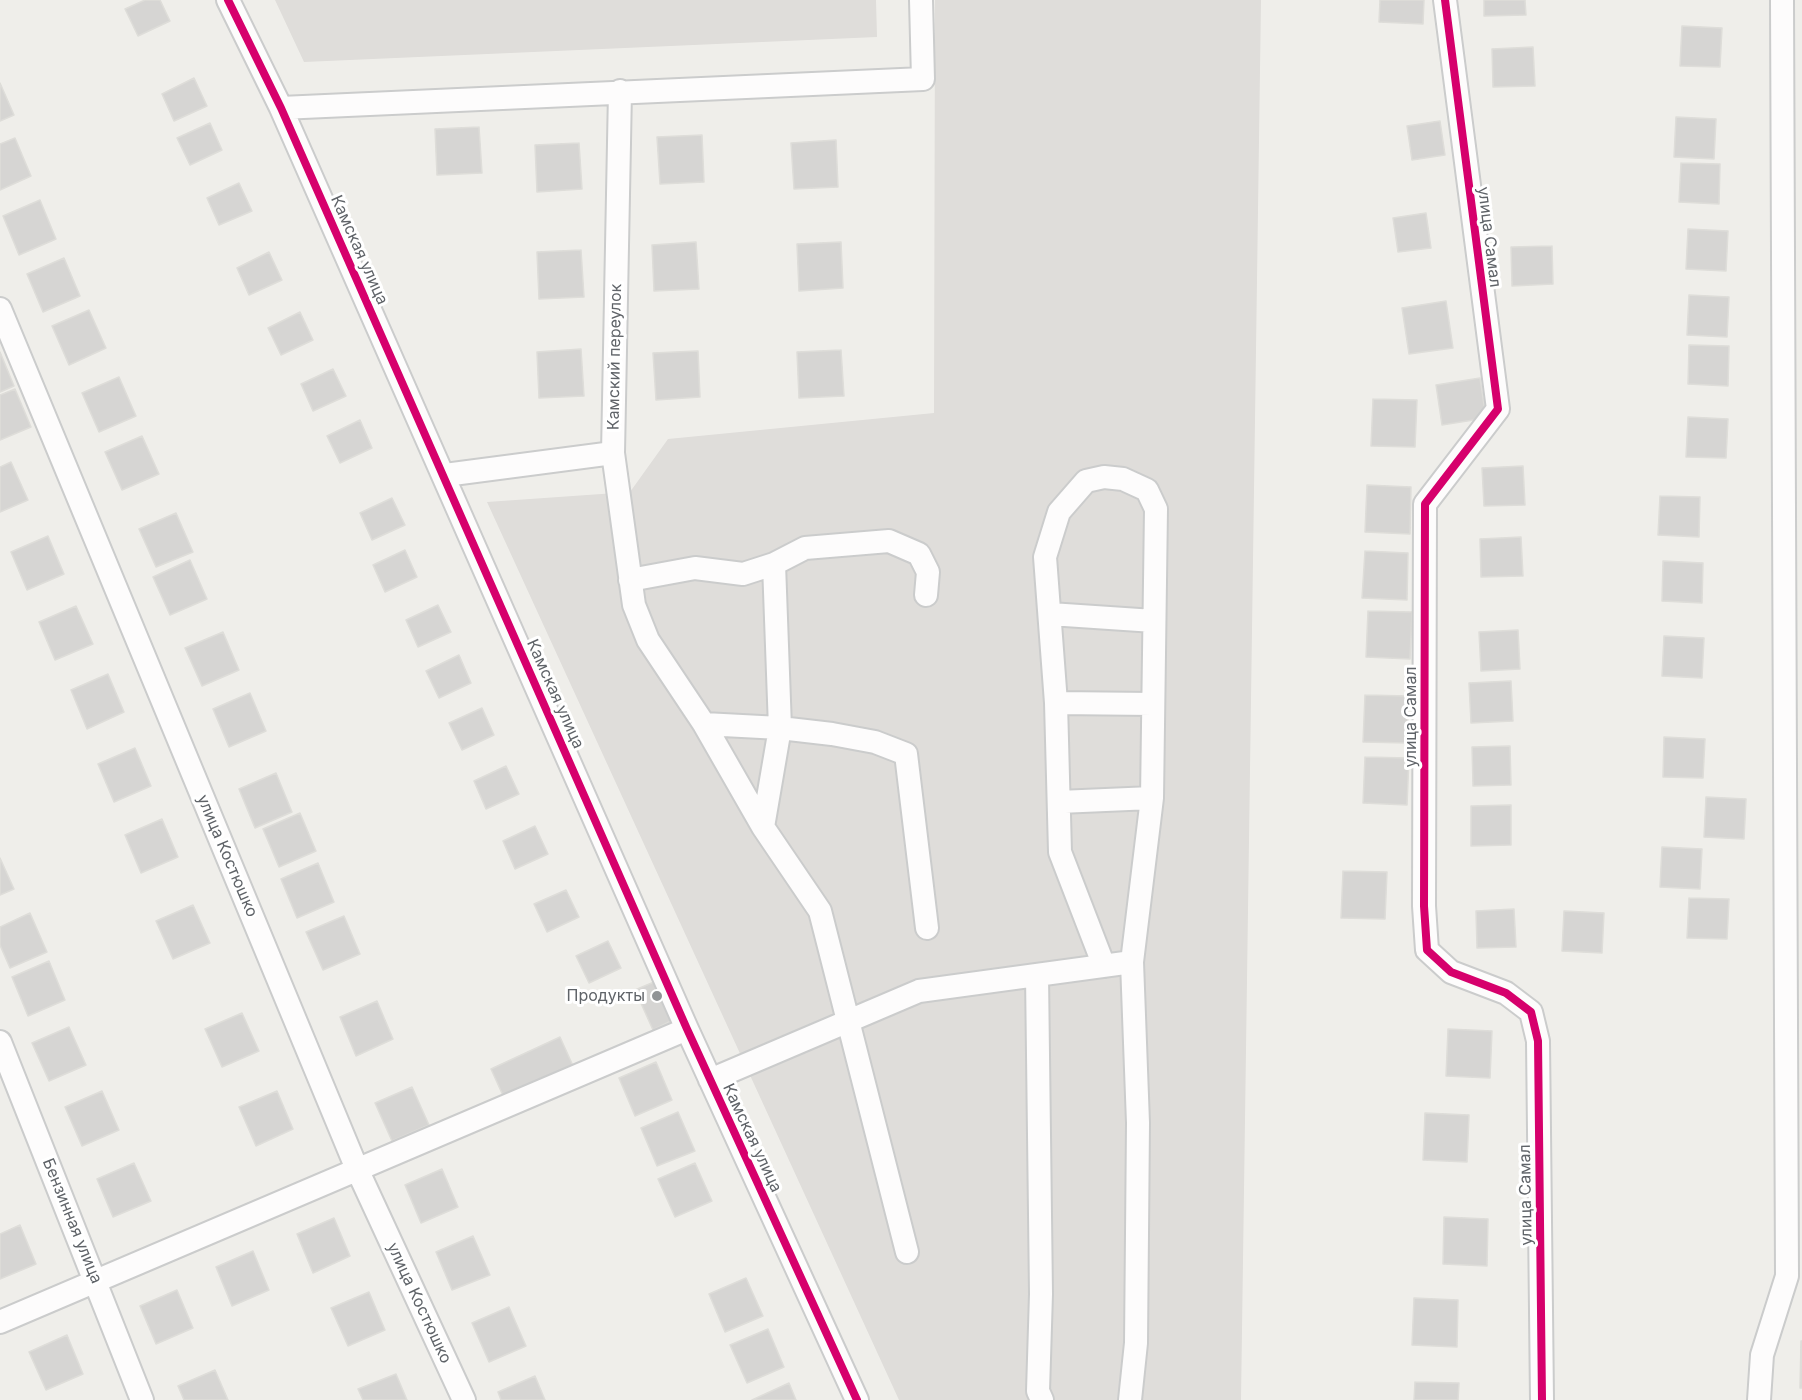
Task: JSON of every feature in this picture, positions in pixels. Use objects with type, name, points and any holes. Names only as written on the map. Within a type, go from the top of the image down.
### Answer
[{"type":"street","name":"Камская улица","points":[[228,0],[280,108],[445,475],[687,1029],[857,1400]]},
{"type":"street","points":[[280,108],[923,79],[921,0]]},
{"type":"street","name":"улица Самал","points":[[1445,0],[1498,409],[1425,504],[1424,906],[1427,950],[1450,972],[1506,993],[1531,1012],[1538,1041],[1542,1400]]},
{"type":"street","points":[[1759,1400],[1762,1355],[1787,1276],[1782,0]]},
{"type":"street","name":"Камский переулок","points":[[445,475],[613,453],[620,91]]},
{"type":"street","name":"улица Костюшко","points":[[0,309],[357,1169],[464,1400]]},
{"type":"street","points":[[613,453],[634,605],[648,640],[704,724],[763,827],[820,911],[850,1020],[907,1252]]},
{"type":"street","points":[[1104,966],[1060,852],[1056,703],[1046,557],[1059,512],[1086,481],[1104,477],[1123,479],[1147,490],[1156,509],[1152,798],[1132,962],[1138,1123],[1136,1343],[1130,1400]]},
{"type":"street","points":[[630,580],[695,568],[742,574],[774,564],[805,548],[889,541],[919,554],[928,572],[926,595]]},
{"type":"street","points":[[763,827],[780,728],[774,564]]},
{"type":"street","points":[[1050,614],[1154,621]]},
{"type":"street","points":[[1056,703],[1153,704]]},
{"type":"street","points":[[704,724],[780,728],[875,742],[906,754],[927,928]]},
{"type":"street","points":[[1059,802],[1152,798]]},
{"type":"street","points":[[710,1080],[919,991],[1132,962]]},
{"type":"street","points":[[1037,975],[1041,1294],[1038,1391],[1042,1400]]},
{"type":"street","points":[[0,1322],[687,1029]]},
{"type":"street","name":"Бензинная улица","points":[[0,1042],[142,1400]]},
{"type":"shaded area","points":[[275,0],[876,0],[877,37],[304,62]]},
{"type":"shaded area","points":[[935,0],[1261,0],[1241,1400],[899,1400],[487,502],[630,492],[668,439],[934,413]]},
{"type":"building","points":[[145,0],[160,0],[170,21],[138,36],[125,9]]},
{"type":"building","points":[[1380,0],[1424,0],[1423,24],[1379,22]]},
{"type":"building","points":[[1484,0],[1525,0],[1526,15],[1484,16]]},
{"type":"building","points":[[1682,26],[1722,28],[1720,67],[1680,66]]},
{"type":"building","points":[[1533,47],[1535,86],[1493,87],[1492,49]]},
{"type":"building","points":[[194,78],[207,106],[174,121],[162,94]]},
{"type":"building","points":[[0,83],[14,115],[0,121]]},
{"type":"building","points":[[1676,117],[1716,119],[1714,159],[1674,157]]},
{"type":"building","points":[[1440,121],[1445,155],[1412,160],[1407,126]]},
{"type":"building","points":[[210,123],[222,150],[190,165],[177,138]]},
{"type":"building","points":[[479,127],[482,173],[437,175],[435,129]]},
{"type":"building","points":[[702,135],[704,182],[660,184],[657,137]]},
{"type":"building","points":[[15,138],[31,176],[0,190],[0,144]]},
{"type":"building","points":[[836,140],[838,187],[794,189],[791,143]]},
{"type":"building","points":[[579,143],[582,189],[537,192],[535,145]]},
{"type":"building","points":[[1681,163],[1720,164],[1719,204],[1679,202]]},
{"type":"building","points":[[239,183],[252,211],[219,225],[207,198]]},
{"type":"building","points":[[40,200],[56,239],[19,255],[3,216]]},
{"type":"building","points":[[1426,213],[1431,248],[1398,252],[1393,218]]},
{"type":"building","points":[[1688,229],[1728,231],[1726,271],[1686,269]]},
{"type":"building","points":[[696,242],[699,289],[654,291],[652,245]]},
{"type":"building","points":[[841,242],[843,288],[799,291],[797,244]]},
{"type":"building","points":[[1552,246],[1553,284],[1512,286],[1511,247]]},
{"type":"building","points":[[581,250],[584,297],[539,299],[537,252]]},
{"type":"building","points":[[269,252],[282,280],[249,295],[237,268]]},
{"type":"building","points":[[64,258],[80,296],[43,312],[27,274]]},
{"type":"building","points":[[1689,295],[1729,297],[1727,337],[1687,335]]},
{"type":"building","points":[[1446,301],[1453,348],[1409,354],[1402,308]]},
{"type":"building","points":[[89,310],[106,348],[69,365],[52,326]]},
{"type":"building","points":[[300,312],[313,340],[281,355],[268,328]]},
{"type":"building","points":[[1689,345],[1729,346],[1728,386],[1688,384]]},
{"type":"building","points":[[581,349],[584,396],[539,398],[537,352]]},
{"type":"building","points":[[841,350],[844,396],[799,398],[797,352]]},
{"type":"building","points":[[698,351],[700,397],[656,400],[653,353]]},
{"type":"building","points":[[0,352],[14,386],[0,392]]},
{"type":"building","points":[[333,369],[346,396],[313,411],[301,384]]},
{"type":"building","points":[[119,377],[136,416],[99,432],[82,393]]},
{"type":"building","points":[[1480,378],[1486,418],[1442,425],[1436,385]]},
{"type":"building","points":[[15,389],[31,427],[0,440],[0,395]]},
{"type":"building","points":[[1373,399],[1417,400],[1415,447],[1371,446]]},
{"type":"building","points":[[1688,417],[1728,419],[1726,458],[1686,457]]},
{"type":"building","points":[[360,420],[372,448],[340,463],[327,436]]},
{"type":"building","points":[[142,436],[159,474],[122,490],[105,452]]},
{"type":"building","points":[[11,462],[28,500],[0,512],[0,467]]},
{"type":"building","points":[[1523,466],[1525,505],[1484,506],[1482,468]]},
{"type":"building","points":[[1367,485],[1411,487],[1410,534],[1365,532]]},
{"type":"building","points":[[1660,496],[1700,497],[1699,537],[1658,535]]},
{"type":"building","points":[[392,498],[405,525],[372,540],[360,513]]},
{"type":"building","points":[[176,513],[193,552],[156,567],[139,529]]},
{"type":"building","points":[[48,536],[64,574],[27,590],[11,552]]},
{"type":"building","points":[[1521,537],[1523,576],[1481,577],[1480,539]]},
{"type":"building","points":[[405,550],[417,577],[385,592],[373,565]]},
{"type":"building","points":[[1365,551],[1408,553],[1407,600],[1362,598]]},
{"type":"building","points":[[190,560],[207,599],[170,615],[153,577]]},
{"type":"building","points":[[1663,561],[1703,563],[1702,603],[1662,601]]},
{"type":"building","points":[[438,605],[451,632],[418,647],[406,620]]},
{"type":"building","points":[[76,606],[93,644],[55,660],[39,622]]},
{"type":"building","points":[[1368,611],[1412,612],[1410,659],[1366,657]]},
{"type":"building","points":[[1518,630],[1520,669],[1481,671],[1479,632]]},
{"type":"building","points":[[223,632],[239,670],[202,686],[185,648]]},
{"type":"building","points":[[1664,636],[1704,638],[1702,678],[1662,676]]},
{"type":"building","points":[[459,655],[471,683],[439,698],[426,671]]},
{"type":"building","points":[[108,674],[124,712],[87,729],[71,690]]},
{"type":"building","points":[[1511,681],[1513,721],[1471,723],[1469,683]]},
{"type":"building","points":[[250,693],[266,731],[229,747],[213,709]]},
{"type":"building","points":[[1365,695],[1409,696],[1407,743],[1363,742]]},
{"type":"building","points":[[482,708],[494,735],[462,750],[449,723]]},
{"type":"building","points":[[1664,737],[1705,739],[1703,778],[1663,777]]},
{"type":"building","points":[[1510,746],[1511,785],[1473,786],[1472,747]]},
{"type":"building","points":[[135,748],[151,786],[114,802],[98,764]]},
{"type":"building","points":[[1365,757],[1409,758],[1407,805],[1363,803]]},
{"type":"building","points":[[506,766],[519,794],[486,809],[474,781]]},
{"type":"building","points":[[276,773],[292,812],[255,828],[239,789]]},
{"type":"building","points":[[1706,797],[1746,799],[1744,839],[1704,837]]},
{"type":"building","points":[[1511,805],[1511,845],[1471,846],[1471,806]]},
{"type":"building","points":[[300,813],[316,851],[279,867],[263,829]]},
{"type":"building","points":[[162,819],[178,857],[141,873],[125,835]]},
{"type":"building","points":[[535,826],[548,854],[515,869],[503,841]]},
{"type":"building","points":[[1662,847],[1702,849],[1700,889],[1660,887]]},
{"type":"building","points":[[0,858],[14,889],[0,895]]},
{"type":"building","points":[[318,863],[334,902],[297,918],[281,879]]},
{"type":"building","points":[[1343,871],[1387,872],[1385,919],[1341,918]]},
{"type":"building","points":[[566,890],[579,917],[547,932],[534,904]]},
{"type":"building","points":[[1689,898],[1729,899],[1727,939],[1687,938]]},
{"type":"building","points":[[193,905],[210,943],[173,959],[156,921]]},
{"type":"building","points":[[1514,909],[1516,947],[1477,948],[1476,911]]},
{"type":"building","points":[[1564,911],[1604,913],[1602,953],[1562,951]]},
{"type":"building","points":[[30,913],[47,952],[10,968],[0,945],[0,927]]},
{"type":"building","points":[[344,916],[360,954],[323,970],[306,932]]},
{"type":"building","points":[[608,941],[621,968],[589,983],[576,956]]},
{"type":"building","points":[[49,961],[65,1000],[28,1016],[12,977]]},
{"type":"building","points":[[654,982],[671,1021],[653,1030],[635,990]]},
{"type":"building","points":[[377,1001],[393,1039],[356,1056],[340,1017]]},
{"type":"building","points":[[242,1013],[259,1051],[222,1067],[205,1029]]},
{"type":"building","points":[[69,1027],[86,1065],[49,1081],[32,1043]]},
{"type":"building","points":[[1448,1029],[1492,1031],[1490,1078],[1446,1076]]},
{"type":"building","points":[[560,1037],[574,1068],[505,1100],[491,1069]]},
{"type":"building","points":[[656,1062],[672,1100],[635,1116],[619,1078]]},
{"type":"building","points":[[412,1087],[429,1125],[392,1141],[375,1103]]},
{"type":"building","points":[[102,1091],[119,1130],[82,1146],[65,1107]]},
{"type":"building","points":[[277,1091],[293,1129],[256,1146],[239,1107]]},
{"type":"building","points":[[678,1112],[695,1151],[657,1166],[641,1128]]},
{"type":"building","points":[[1425,1113],[1469,1115],[1467,1162],[1423,1160]]},
{"type":"building","points":[[134,1163],[151,1201],[113,1217],[97,1179]]},
{"type":"building","points":[[695,1163],[712,1201],[675,1217],[658,1179]]},
{"type":"building","points":[[442,1169],[458,1207],[421,1223],[405,1185]]},
{"type":"building","points":[[1444,1217],[1488,1219],[1487,1266],[1443,1264]]},
{"type":"building","points":[[334,1218],[350,1256],[313,1273],[297,1234]]},
{"type":"building","points":[[20,1225],[36,1264],[0,1279],[0,1234]]},
{"type":"building","points":[[473,1236],[490,1275],[452,1290],[436,1252]]},
{"type":"building","points":[[253,1251],[269,1290],[232,1306],[216,1267]]},
{"type":"building","points":[[746,1278],[763,1316],[725,1332],[709,1294]]},
{"type":"building","points":[[177,1290],[193,1328],[156,1344],[140,1306]]},
{"type":"building","points":[[369,1292],[385,1330],[348,1346],[331,1308]]},
{"type":"building","points":[[1414,1298],[1458,1300],[1457,1347],[1412,1345]]},
{"type":"building","points":[[509,1307],[526,1346],[489,1362],[472,1323]]},
{"type":"building","points":[[768,1329],[784,1367],[747,1383],[730,1345]]},
{"type":"building","points":[[67,1335],[83,1374],[46,1390],[29,1352]]},
{"type":"building","points":[[1801,1341],[1802,1388],[1800,1388]]},
{"type":"building","points":[[215,1370],[228,1400],[184,1400],[178,1386]]},
{"type":"building","points":[[396,1374],[407,1400],[363,1400],[358,1389]]},
{"type":"building","points":[[535,1376],[545,1400],[501,1400],[498,1392]]},
{"type":"building","points":[[1415,1382],[1459,1383],[1458,1400],[1414,1400]]},
{"type":"building","points":[[789,1383],[796,1400],[752,1400]]},
{"type":"cycle path","points":[[228,0],[281,108],[687,1029],[857,1400]]},
{"type":"cycle path","points":[[1445,0],[1498,409],[1425,504],[1424,906],[1427,950],[1451,972],[1506,993],[1531,1012],[1538,1041],[1542,1400]]},
{"type":"place","name":"Продукты","points":[[657,996]]}]
